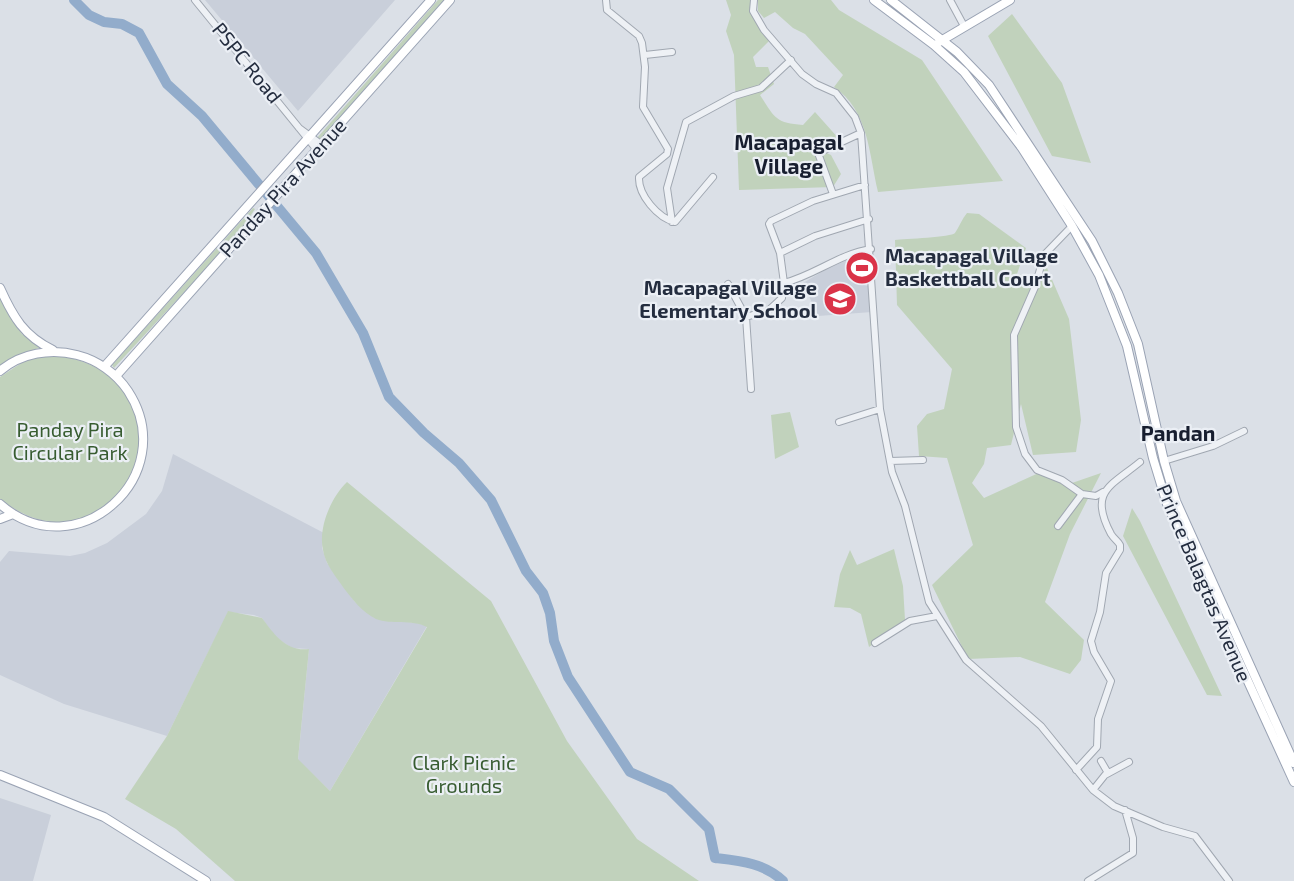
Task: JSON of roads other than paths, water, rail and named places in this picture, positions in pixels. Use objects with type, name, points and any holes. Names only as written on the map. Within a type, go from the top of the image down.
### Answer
[{"type":"main road","name":"Panday Pira Avenue","points":[[104,367],[431,0]]},
{"type":"main road","name":"Panday Pira Avenue","points":[[116,376],[450,0]]},
{"type":"main road","name":"Prince Balagtas Avenue","points":[[874,0],[934,45],[982,92],[1072,225],[1099,274],[1127,346],[1153,458],[1167,504],[1294,782]]},
{"type":"main road","name":"Prince Balagtas Avenue","points":[[891,0],[971,65],[1005,106],[1080,220],[1108,271],[1138,344],[1164,461],[1190,534],[1294,763]]},
{"type":"main road","points":[[934,45],[1010,0]]},
{"type":"main road","points":[[0,288],[20,327],[30,337],[54,351]]},
{"type":"main road","points":[[0,371],[22,358],[54,351],[80,355],[116,376],[135,401],[141,419],[143,436],[139,467],[126,491],[107,511],[77,524],[44,525],[14,514],[0,504]]},
{"type":"main road","points":[[0,519],[14,514]]},
{"type":"main road","points":[[0,775],[104,818],[206,881]]},
{"type":"street","name":"PSPC Road","points":[[195,0],[299,127],[319,147]]},
{"type":"street","points":[[606,0],[607,10],[613,17],[639,36],[645,55],[642,107],[668,149],[667,154],[642,172],[638,182],[653,208],[672,222]]},
{"type":"street","points":[[754,0],[755,16],[791,60],[816,84],[836,93],[855,117],[861,133],[869,219],[873,330],[880,409],[890,461],[905,506],[918,569],[929,602],[970,664],[1035,720],[1093,790],[1107,802],[1163,827],[1195,836],[1229,881]]},
{"type":"street","points":[[950,0],[964,27]]},
{"type":"street","points":[[645,55],[672,52]]},
{"type":"street","points":[[672,222],[667,188],[686,122],[734,96],[761,88],[791,60]]},
{"type":"street","points":[[833,194],[818,153],[861,133]]},
{"type":"street","points":[[672,222],[677,221],[713,177]]},
{"type":"street","points":[[746,318],[760,314],[777,304],[782,298],[784,283],[780,253],[769,222],[833,194],[865,185]]},
{"type":"street","points":[[780,253],[815,236],[869,219]]},
{"type":"street","points":[[1072,225],[1044,255],[1035,287],[1014,335],[1014,392],[1017,427],[1025,454],[1037,470],[1062,480],[1082,494],[1096,496],[1140,462]]},
{"type":"street","points":[[784,283],[812,273],[848,254],[871,249]]},
{"type":"street","points":[[728,284],[746,318],[751,389]]},
{"type":"street","points":[[839,422],[880,409]]},
{"type":"street","points":[[1164,461],[1213,446],[1244,431]]},
{"type":"street","points":[[890,461],[922,460]]},
{"type":"street","points":[[1076,770],[1097,747],[1098,719],[1111,681],[1091,641],[1106,573],[1120,550],[1104,516],[1101,501],[1103,492]]},
{"type":"street","points":[[1058,526],[1082,494]]},
{"type":"street","points":[[875,643],[910,621],[937,616]]},
{"type":"street","points":[[1101,760],[1108,773]]},
{"type":"street","points":[[1093,790],[1108,773],[1129,762]]},
{"type":"street","points":[[1088,881],[1133,853],[1133,838],[1125,810]]},
{"type":"waterway","points":[[74,0],[89,15],[104,22],[122,24],[139,33],[167,84],[202,116],[316,253],[363,333],[389,397],[424,433],[459,463],[491,500],[526,571],[543,593],[550,613],[554,641],[568,677],[630,772],[669,789],[709,829],[715,858],[760,867],[783,881]]},
{"type":"place","name":"Macapagal Village Baskettball Court","points":[[862,268]]},
{"type":"place","name":"Macapagal Village Elementary School","points":[[840,299]]},
{"type":"district","name":"Macapagal Village","points":[[789,155]]},
{"type":"district","name":"Pandan","points":[[1178,434]]},
{"type":"park label","name":"Panday Pira Circular Park","points":[[70,442]]},
{"type":"park label","name":"Clark Picnic Grounds","points":[[464,774]]}]
